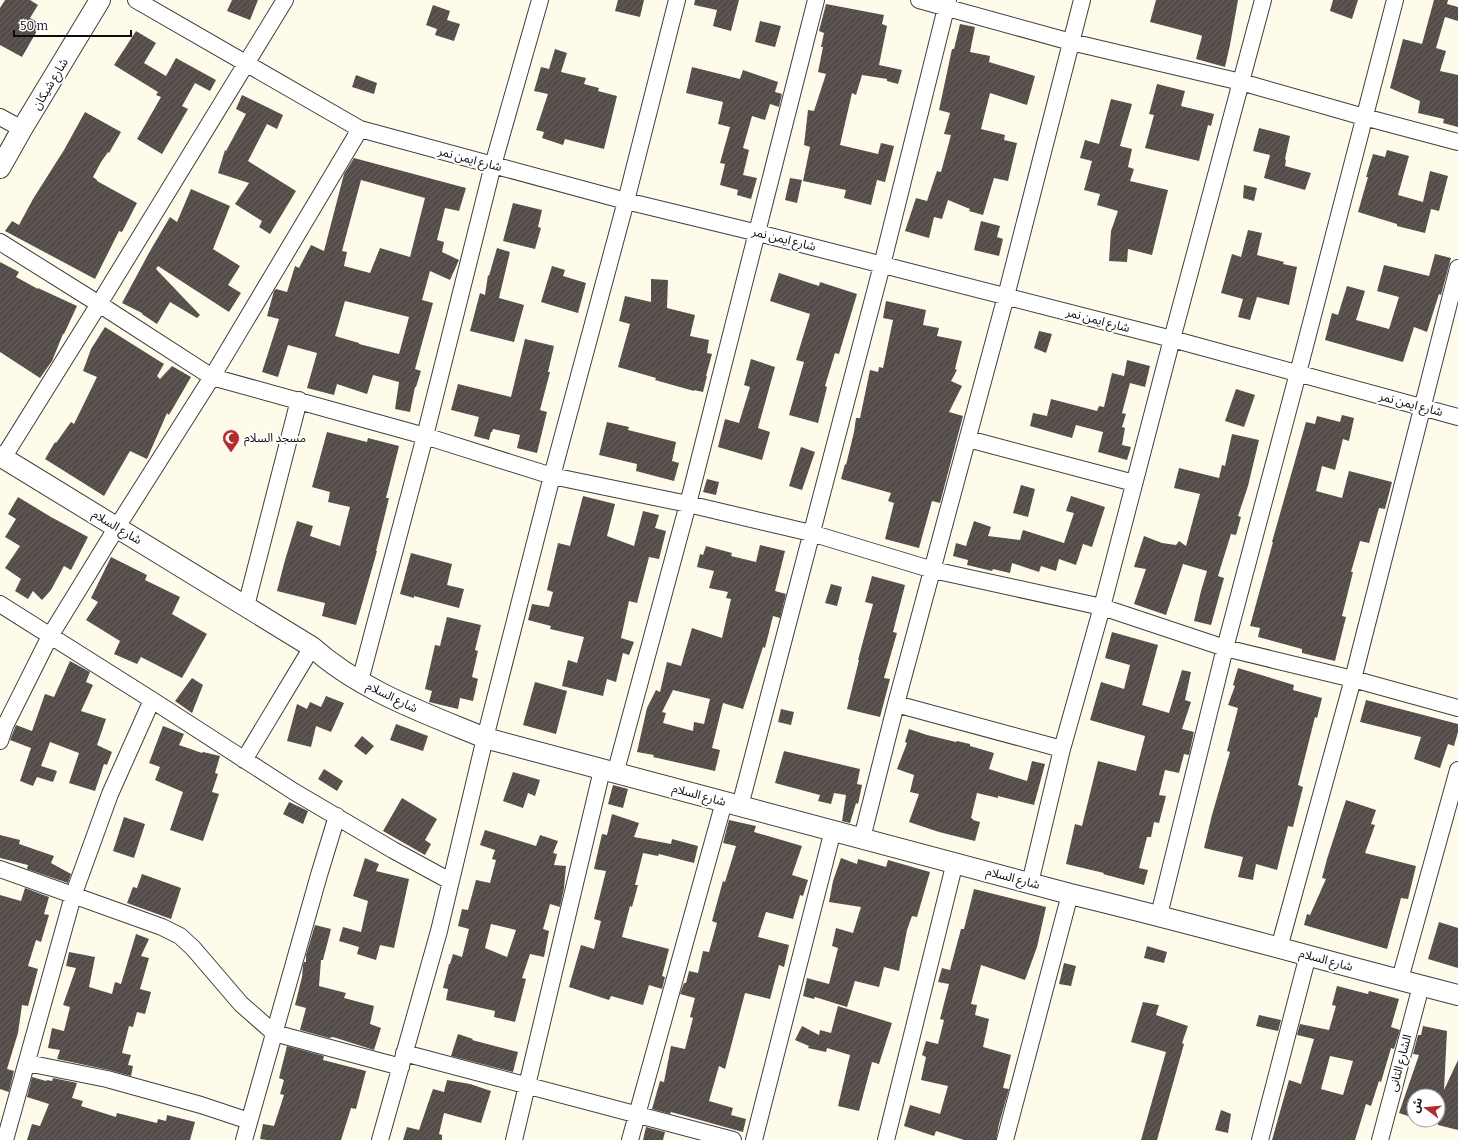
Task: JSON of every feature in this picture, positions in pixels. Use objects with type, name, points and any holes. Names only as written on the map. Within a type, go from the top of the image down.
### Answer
[{"type":"street","name":"شارع شيكان","points":[[0,168],[100,0]]},
{"type":"street","name":"شارع ايمن نمر","points":[[136,0],[360,129],[626,201],[758,233],[1172,339],[1458,417]]},
{"type":"street","points":[[2,457],[100,304],[285,0]]},
{"type":"street","points":[[360,681],[425,436],[493,165],[540,0]]},
{"type":"street","points":[[380,1140],[439,931],[485,738],[552,476],[626,201],[677,0]]},
{"type":"street","points":[[514,1140],[609,772],[688,504],[816,0]]},
{"type":"street","points":[[919,0],[947,4],[1071,42],[1241,82],[1458,142]]},
{"type":"street","points":[[862,838],[896,704],[1006,296],[1082,0]]},
{"type":"street","points":[[1030,883],[1062,749],[1102,607],[1263,0]]},
{"type":"street","points":[[1159,915],[1225,648],[1395,0]]},
{"type":"street","points":[[630,1140],[732,804],[811,533],[882,265],[947,4]]},
{"type":"street","points":[[0,117],[22,129]]},
{"type":"street","points":[[0,741],[5,726],[50,636],[212,377],[360,129]]},
{"type":"street","points":[[0,242],[100,304],[212,377],[425,436],[552,476],[688,504],[811,533],[933,570],[1102,607],[1225,648],[1353,679],[1458,708]]},
{"type":"street","points":[[1279,948],[1353,679],[1458,268]]},
{"type":"street","points":[[246,606],[299,400]]},
{"type":"street","points":[[968,439],[1134,483]]},
{"type":"street","name":"شارع السلام","points":[[2,457],[312,647],[328,662],[360,681],[400,702],[485,738],[609,772],[955,862],[1070,894],[1159,915],[1458,995]]},
{"type":"street","points":[[0,604],[244,760],[393,850],[450,881]]},
{"type":"street","points":[[244,760],[312,647]]},
{"type":"street","points":[[5,1140],[74,896],[110,794],[152,700]]},
{"type":"street","points":[[896,704],[1062,749]]},
{"type":"street","points":[[1400,979],[1458,770]]},
{"type":"street","points":[[244,1140],[337,816]]},
{"type":"street","points":[[754,1140],[833,830]]},
{"type":"street","points":[[886,1140],[955,862]]},
{"type":"street","points":[[0,869],[162,927],[180,936],[193,948],[241,1004],[274,1033],[528,1086],[733,1140]]},
{"type":"street","points":[[1005,1140],[1070,894]]},
{"type":"street","points":[[1260,1140],[1308,955]]},
{"type":"street","name":"الشارع التانى","points":[[1380,1140],[1421,986]]},
{"type":"street","points":[[27,1063],[107,1079],[201,1105],[249,1121]]},
{"type":"building","points":[[5,0],[30,0],[38,5],[30,18],[41,24],[22,57],[0,45],[0,8]]},
{"type":"building","points":[[232,0],[258,0],[250,20],[227,11]]},
{"type":"building","points":[[618,0],[644,0],[640,17],[615,11]]},
{"type":"building","points":[[695,0],[739,0],[731,31],[713,26],[717,10],[694,5]]},
{"type":"building","points":[[1156,0],[1238,0],[1225,67],[1196,59],[1202,36],[1150,22]]},
{"type":"building","points":[[1333,0],[1358,0],[1352,19],[1330,11]]},
{"type":"building","points":[[1434,0],[1448,0],[1447,4],[1458,7],[1458,21],[1445,17],[1436,48],[1446,51],[1440,71],[1458,75],[1458,127],[1443,123],[1444,119],[1418,113],[1420,101],[1390,88],[1403,39],[1422,44]]},
{"type":"building","points":[[826,4],[884,15],[882,24],[887,26],[879,65],[902,70],[898,84],[887,81],[887,79],[862,75],[856,95],[852,93],[840,145],[878,154],[881,143],[894,146],[885,182],[877,180],[871,205],[844,198],[846,190],[803,181],[810,147],[804,145],[808,110],[814,111],[826,74],[818,72],[824,33],[819,31]]},
{"type":"building","points":[[433,5],[450,11],[447,20],[460,24],[454,41],[435,35],[437,29],[426,25]]},
{"type":"building","points":[[760,21],[781,26],[775,47],[755,42]]},
{"type":"building","points":[[960,24],[975,27],[970,52],[990,56],[989,62],[1035,76],[1027,105],[990,93],[981,129],[1005,135],[1004,140],[1017,143],[1008,181],[994,178],[983,215],[969,211],[970,209],[948,200],[942,219],[934,217],[929,238],[905,231],[916,198],[927,201],[937,171],[941,172],[951,135],[944,134],[950,113],[939,110],[952,49],[954,49]]},
{"type":"building","points":[[136,31],[156,43],[144,63],[166,76],[176,58],[216,80],[210,91],[195,83],[182,106],[188,109],[162,154],[137,139],[161,97],[156,95],[158,92],[114,65]]},
{"type":"building","points":[[555,49],[567,53],[561,72],[586,78],[584,84],[599,88],[598,91],[617,96],[604,149],[565,139],[563,145],[542,138],[544,132],[536,130],[548,94],[534,91],[541,67],[549,69]]},
{"type":"building","points":[[692,67],[740,79],[743,70],[778,82],[775,92],[782,94],[779,107],[770,104],[765,120],[752,116],[743,148],[749,150],[743,175],[757,178],[751,199],[737,195],[738,190],[720,185],[725,164],[720,163],[730,127],[718,124],[723,102],[686,93]]},
{"type":"building","points":[[356,75],[377,83],[374,94],[352,87]]},
{"type":"building","points":[[1157,84],[1185,91],[1181,106],[1214,114],[1211,126],[1208,125],[1199,161],[1145,148],[1154,115],[1149,114]]},
{"type":"building","points":[[242,95],[283,115],[277,129],[267,124],[248,161],[296,191],[270,234],[259,227],[262,221],[235,204],[249,183],[218,173],[225,150],[226,151],[246,114],[236,109]]},
{"type":"building","points":[[1111,99],[1132,104],[1120,146],[1132,149],[1128,167],[1134,169],[1130,181],[1168,190],[1152,255],[1128,249],[1127,262],[1109,261],[1111,231],[1118,211],[1097,205],[1100,194],[1084,190],[1092,161],[1080,158],[1085,140],[1099,144]]},
{"type":"building","points":[[85,112],[121,132],[93,177],[97,181],[137,203],[122,232],[119,231],[95,279],[5,231],[12,221],[19,225]]},
{"type":"building","points":[[1259,128],[1290,136],[1285,166],[1311,173],[1305,190],[1264,178],[1270,155],[1253,151]]},
{"type":"building","points":[[1387,150],[1409,156],[1398,195],[1423,202],[1430,171],[1448,176],[1439,211],[1431,209],[1425,233],[1397,226],[1397,224],[1358,212],[1373,154],[1385,157]]},
{"type":"building","points":[[354,158],[466,188],[459,211],[445,208],[437,240],[444,242],[442,252],[459,260],[450,280],[430,271],[422,300],[433,303],[415,369],[421,371],[415,387],[410,412],[395,409],[399,382],[373,375],[367,394],[337,384],[334,395],[307,388],[317,353],[288,345],[278,377],[262,372],[279,319],[267,316],[274,291],[276,289],[287,292],[295,266],[299,268],[311,245],[324,251],[344,174]],"holes":[[[361,180],[425,198],[410,257],[380,248],[370,273],[344,266],[347,252],[342,251]],[[345,301],[409,317],[399,354],[359,344],[335,336]]]},
{"type":"building","points":[[790,178],[802,180],[797,203],[785,200]]},
{"type":"building","points":[[1244,185],[1257,188],[1254,201],[1243,198]]},
{"type":"building","points":[[191,189],[230,206],[213,249],[240,266],[228,285],[241,293],[229,312],[158,266],[156,269],[200,315],[197,318],[170,302],[157,324],[142,313],[122,303],[170,217],[177,222]]},
{"type":"building","points":[[513,203],[542,210],[538,227],[541,228],[535,249],[503,241]]},
{"type":"building","points":[[981,221],[1000,226],[997,237],[1003,239],[999,256],[974,250]]},
{"type":"building","points":[[1248,230],[1262,233],[1257,255],[1297,267],[1289,305],[1257,297],[1250,320],[1238,317],[1243,299],[1221,293],[1232,254],[1241,257]]},
{"type":"building","points":[[497,248],[510,252],[499,298],[524,305],[514,342],[470,331],[480,293],[485,295],[488,275],[489,276]]},
{"type":"building","points":[[1435,254],[1451,258],[1441,295],[1439,294],[1427,332],[1414,327],[1403,362],[1325,340],[1332,313],[1338,315],[1347,286],[1365,291],[1356,320],[1389,329],[1399,297],[1377,291],[1384,265],[1429,276]]},
{"type":"building","points":[[0,262],[19,272],[16,277],[38,289],[77,306],[52,361],[40,378],[0,352]]},
{"type":"building","points":[[552,266],[565,270],[563,276],[586,283],[578,313],[541,302]]},
{"type":"building","points":[[779,273],[819,286],[820,282],[857,294],[839,354],[835,353],[825,386],[827,387],[818,423],[789,415],[804,362],[796,360],[810,314],[770,301]]},
{"type":"building","points":[[651,279],[668,280],[667,308],[695,315],[690,336],[709,340],[707,353],[712,354],[703,392],[694,391],[655,380],[656,378],[618,367],[630,324],[619,321],[625,296],[651,302]]},
{"type":"building","points":[[886,301],[926,310],[923,325],[939,328],[937,336],[962,341],[955,369],[957,370],[951,381],[962,386],[949,412],[963,416],[940,503],[932,501],[919,548],[885,539],[894,503],[888,501],[891,493],[841,479],[845,464],[846,465],[856,418],[860,418],[870,370],[878,372],[879,367],[883,368],[893,320],[883,318]]},
{"type":"building","points":[[105,327],[164,364],[157,376],[160,379],[172,366],[191,377],[169,415],[167,413],[147,459],[130,451],[104,496],[45,459],[55,442],[56,443],[71,422],[74,424],[97,377],[83,371],[91,349]]},
{"type":"building","points":[[1039,331],[1052,334],[1046,353],[1034,348]]},
{"type":"building","points":[[525,339],[554,346],[548,372],[550,372],[540,410],[547,412],[537,453],[517,448],[520,435],[493,429],[489,440],[474,436],[479,417],[451,410],[458,384],[511,397]]},
{"type":"building","points":[[751,359],[775,367],[758,428],[770,432],[762,460],[718,447],[725,419],[739,423],[750,387],[744,385]]},
{"type":"building","points":[[1127,360],[1150,366],[1145,387],[1130,383],[1122,413],[1126,414],[1122,427],[1125,428],[1122,445],[1131,447],[1127,460],[1098,452],[1103,432],[1076,425],[1072,438],[1030,426],[1033,413],[1047,416],[1051,399],[1097,411],[1099,406],[1104,407],[1112,373],[1124,376]]},
{"type":"building","points":[[1236,389],[1255,395],[1244,427],[1225,421]]},
{"type":"building","points":[[1342,415],[1354,418],[1349,441],[1343,439],[1335,470],[1322,466],[1316,491],[1342,498],[1349,471],[1392,482],[1385,509],[1379,508],[1369,543],[1360,541],[1351,572],[1353,572],[1342,616],[1346,617],[1335,661],[1302,653],[1302,649],[1258,637],[1260,628],[1250,626],[1306,422],[1315,424],[1317,416],[1340,422]]},
{"type":"building","points":[[607,422],[629,427],[628,430],[676,442],[672,461],[679,463],[674,481],[636,471],[637,464],[599,455]]},
{"type":"building","points":[[327,432],[367,442],[368,438],[399,446],[386,498],[389,498],[377,551],[356,625],[322,616],[325,603],[277,591],[297,521],[313,526],[310,536],[340,546],[350,507],[328,502],[330,492],[312,487]]},
{"type":"building","points":[[1232,434],[1259,440],[1248,486],[1238,516],[1241,517],[1236,535],[1231,534],[1218,576],[1224,578],[1211,625],[1194,621],[1207,571],[1183,564],[1166,615],[1134,604],[1146,569],[1134,567],[1144,536],[1162,543],[1176,545],[1179,541],[1186,546],[1200,494],[1174,488],[1179,468],[1219,478],[1222,465],[1225,466]]},
{"type":"building","points":[[801,447],[815,452],[802,490],[789,486]]},
{"type":"building","points":[[707,479],[719,482],[716,495],[703,492]]},
{"type":"building","points":[[1021,485],[1035,489],[1028,517],[1013,513]]},
{"type":"building","points":[[583,496],[615,504],[607,536],[634,546],[643,511],[659,515],[655,528],[666,531],[659,559],[649,557],[637,603],[629,601],[621,638],[634,642],[629,655],[623,653],[616,682],[607,679],[603,696],[562,686],[568,660],[577,663],[584,637],[550,629],[551,626],[528,620],[532,604],[549,607],[553,592],[547,590],[558,543],[570,546]]},
{"type":"building","points":[[1071,496],[1105,507],[1092,547],[1083,544],[1076,565],[1059,559],[1056,571],[1041,566],[1039,572],[1012,563],[1010,573],[993,569],[992,571],[967,565],[968,560],[953,556],[956,543],[966,546],[974,521],[991,527],[988,536],[1020,540],[1023,530],[1064,543],[1074,513],[1066,511]]},
{"type":"building","points":[[18,497],[88,537],[71,570],[64,566],[51,590],[42,600],[33,591],[28,599],[15,591],[21,579],[5,568],[20,546],[5,537],[16,519],[8,514]]},
{"type":"building","points":[[760,545],[785,551],[775,591],[786,594],[780,618],[773,616],[765,648],[763,647],[743,709],[723,703],[712,748],[720,750],[715,771],[637,752],[647,708],[656,690],[660,692],[667,662],[681,666],[692,628],[722,638],[731,599],[726,598],[728,592],[709,588],[714,571],[697,567],[700,554],[703,555],[706,546],[732,553],[731,556],[756,562]],"holes":[[[673,690],[710,699],[704,724],[694,722],[693,731],[663,723],[666,713],[662,712]]]},
{"type":"building","points":[[411,553],[452,564],[447,585],[464,589],[459,608],[414,596],[414,598],[400,594]]},
{"type":"building","points":[[111,557],[147,575],[145,580],[180,597],[172,614],[207,634],[182,678],[141,657],[137,664],[114,654],[120,641],[86,620],[98,602],[91,598]]},
{"type":"building","points":[[872,576],[905,585],[893,632],[897,633],[884,678],[890,679],[880,717],[847,709],[873,604],[865,602]]},
{"type":"building","points":[[831,584],[842,587],[837,606],[825,603]]},
{"type":"building","points":[[447,617],[481,625],[475,650],[478,651],[472,677],[478,679],[473,701],[460,698],[458,709],[429,702],[432,691],[425,689],[435,645],[440,646]]},
{"type":"building","points":[[1112,632],[1158,645],[1142,705],[1169,713],[1182,670],[1191,672],[1185,700],[1191,702],[1182,729],[1194,732],[1189,755],[1184,754],[1179,773],[1165,770],[1159,795],[1166,796],[1159,823],[1154,822],[1151,837],[1147,837],[1139,868],[1148,870],[1144,885],[1066,864],[1075,824],[1082,826],[1098,761],[1136,771],[1145,736],[1090,720],[1101,682],[1124,689],[1130,665],[1105,658]]},
{"type":"building","points":[[70,661],[90,672],[86,682],[93,685],[81,711],[106,719],[97,745],[112,752],[107,765],[104,764],[95,791],[69,783],[79,753],[50,742],[41,766],[57,771],[53,782],[37,777],[33,786],[20,781],[31,748],[10,740],[16,725],[32,731],[45,694],[54,697]]},
{"type":"building","points":[[1238,668],[1294,685],[1293,690],[1322,698],[1317,718],[1315,717],[1298,785],[1303,787],[1293,827],[1288,826],[1277,870],[1256,864],[1253,880],[1238,877],[1243,857],[1204,848],[1230,752],[1227,751],[1238,708],[1228,705],[1235,686],[1233,685]]},
{"type":"building","points":[[192,678],[203,685],[192,713],[175,701]]},
{"type":"building","points":[[535,682],[567,691],[556,734],[523,725]]},
{"type":"building","points":[[326,696],[344,703],[331,732],[316,726],[311,747],[287,741],[297,704],[307,709],[310,702],[321,707]]},
{"type":"building","points":[[1366,700],[1458,724],[1458,732],[1454,746],[1448,744],[1440,768],[1414,759],[1421,737],[1360,722]]},
{"type":"building","points":[[781,709],[794,712],[791,725],[778,722]]},
{"type":"building","points":[[396,724],[428,736],[423,751],[390,740]]},
{"type":"building","points":[[163,726],[184,734],[179,745],[202,753],[220,756],[215,773],[218,774],[212,792],[219,794],[203,841],[170,830],[183,792],[155,780],[160,767],[149,763]]},
{"type":"building","points":[[909,729],[927,735],[970,744],[970,746],[994,753],[989,769],[1027,781],[1032,761],[1045,764],[1034,805],[998,796],[998,798],[977,793],[971,818],[980,822],[975,841],[939,832],[909,822],[919,794],[910,792],[914,775],[897,769],[907,743],[905,742]]},
{"type":"building","points":[[362,736],[374,746],[366,755],[354,746]]},
{"type":"building","points":[[784,751],[860,769],[857,784],[862,785],[858,804],[856,803],[850,823],[842,821],[846,795],[834,793],[831,804],[818,801],[820,795],[775,783]]},
{"type":"building","points":[[324,769],[343,781],[337,791],[318,779]]},
{"type":"building","points":[[513,772],[540,780],[535,796],[528,793],[523,808],[503,801]]},
{"type":"building","points":[[613,785],[628,789],[623,808],[608,804]]},
{"type":"building","points":[[402,798],[437,819],[425,840],[431,844],[425,855],[383,831]]},
{"type":"building","points":[[1346,800],[1376,810],[1371,824],[1375,825],[1365,853],[1416,866],[1408,899],[1401,898],[1387,949],[1304,925],[1307,914],[1310,915],[1326,879],[1322,878]]},
{"type":"building","points":[[289,802],[308,811],[303,824],[283,814]]},
{"type":"building","points":[[612,814],[639,823],[634,837],[671,844],[672,839],[698,846],[694,863],[659,854],[658,856],[643,853],[635,885],[638,885],[632,907],[630,906],[622,937],[669,949],[662,976],[665,977],[662,989],[649,985],[643,1005],[611,996],[609,1000],[569,987],[581,945],[594,949],[601,921],[594,919],[606,871],[594,869],[602,834],[607,835]]},
{"type":"building","points":[[124,817],[145,824],[134,858],[113,851]]},
{"type":"building","points":[[729,820],[756,826],[754,832],[802,846],[792,875],[808,880],[803,896],[800,895],[793,919],[766,912],[758,937],[789,945],[784,967],[779,965],[770,999],[745,993],[725,1069],[719,1066],[709,1101],[733,1108],[731,1115],[746,1119],[743,1132],[671,1112],[670,1114],[652,1109],[660,1081],[664,1082],[671,1046],[685,1049],[693,1018],[690,1017],[695,998],[680,994],[684,983],[686,983],[689,971],[698,973],[703,951],[709,952],[717,923],[712,921],[723,881],[725,882],[736,846],[723,843]]},
{"type":"building","points":[[485,830],[536,846],[540,835],[558,841],[553,853],[557,854],[554,865],[566,866],[564,888],[560,907],[550,904],[543,929],[549,931],[544,957],[530,954],[522,978],[526,979],[515,1022],[494,1017],[495,1011],[446,1000],[448,989],[443,988],[453,954],[462,957],[469,929],[458,926],[462,909],[468,910],[476,880],[490,883],[496,860],[492,859],[495,850],[480,845]],"holes":[[[491,924],[516,930],[507,957],[485,948]]]},
{"type":"building","points":[[0,835],[20,840],[19,844],[54,856],[51,863],[71,874],[68,883],[27,869],[28,865],[0,858]]},
{"type":"building","points":[[365,858],[379,864],[376,871],[409,879],[394,948],[380,945],[376,960],[357,954],[359,947],[339,941],[343,927],[361,932],[368,901],[353,896]]},
{"type":"building","points":[[841,858],[857,864],[858,859],[886,867],[888,860],[930,872],[917,917],[912,916],[907,930],[899,971],[884,967],[879,987],[855,981],[847,1007],[815,997],[814,999],[803,996],[807,978],[829,984],[838,948],[832,946],[836,928],[853,933],[861,907],[829,902],[833,881]]},
{"type":"building","points":[[142,874],[181,888],[171,919],[127,903],[133,887],[137,888]]},
{"type":"building","points":[[25,888],[49,897],[44,914],[49,915],[41,942],[36,940],[28,966],[38,969],[28,1006],[22,1005],[18,1033],[7,1069],[14,1071],[9,1092],[0,1089],[0,895],[21,901]]},
{"type":"building","points":[[974,889],[1046,907],[1037,947],[1025,980],[981,965],[971,1004],[977,1005],[975,1015],[989,1019],[983,1047],[1011,1055],[1003,1088],[1009,1089],[996,1140],[964,1140],[936,1131],[934,1136],[904,1126],[910,1105],[940,1114],[948,1086],[921,1080],[926,1057],[922,1055],[926,1041],[938,1044],[944,1020],[940,1019],[949,984],[938,982],[942,968],[950,970],[961,929],[964,929]]},
{"type":"building","points":[[1439,922],[1458,928],[1458,968],[1428,959]]},
{"type":"building","points":[[315,925],[331,929],[323,960],[321,960],[319,986],[346,993],[344,998],[374,1006],[370,1024],[381,1028],[374,1050],[333,1037],[329,1038],[300,1030],[306,1008],[295,1005],[302,977],[303,965],[304,962],[306,962],[306,955]]},
{"type":"building","points":[[136,934],[149,939],[141,956],[149,958],[140,989],[151,992],[145,1014],[137,1012],[133,1027],[129,1026],[122,1053],[131,1055],[128,1065],[133,1066],[131,1076],[57,1059],[60,1050],[48,1048],[52,1028],[64,1031],[70,1007],[63,1005],[76,968],[66,966],[69,952],[95,957],[89,987],[112,994],[115,982],[121,984]]},
{"type":"building","points":[[1147,946],[1167,952],[1164,963],[1144,958]]},
{"type":"building","points":[[1064,963],[1076,966],[1071,986],[1059,984]]},
{"type":"building","points":[[1337,986],[1368,994],[1369,991],[1399,999],[1391,1027],[1400,1030],[1394,1049],[1391,1048],[1381,1082],[1379,1081],[1371,1106],[1366,1104],[1355,1140],[1272,1140],[1289,1080],[1301,1084],[1314,1039],[1297,1035],[1300,1024],[1329,1030],[1336,1006],[1332,1005]],"holes":[[[1330,1056],[1353,1061],[1343,1095],[1321,1089]]]},
{"type":"building","points":[[1143,1002],[1159,1005],[1156,1015],[1188,1026],[1182,1043],[1184,1044],[1157,1140],[1141,1140],[1166,1052],[1131,1042]]},
{"type":"building","points":[[838,1006],[892,1023],[879,1064],[872,1062],[859,1111],[838,1106],[850,1055],[827,1048],[826,1052],[808,1048],[809,1046],[795,1040],[802,1026],[819,1035],[820,1030],[831,1033]]},
{"type":"building","points":[[1259,1015],[1281,1020],[1278,1031],[1256,1026]]},
{"type":"building","points":[[1423,1026],[1447,1031],[1444,1088],[1408,1088],[1419,1055],[1413,1054],[1418,1035],[1421,1035]]},
{"type":"building","points":[[458,1034],[473,1039],[472,1040],[518,1052],[513,1072],[451,1056]]},
{"type":"building","points":[[287,1046],[324,1056],[323,1060],[366,1071],[356,1109],[351,1108],[341,1140],[260,1139],[263,1124],[274,1126],[284,1095],[280,1094],[284,1080],[279,1078]]},
{"type":"building","points":[[1458,1060],[1458,1130],[1446,1127],[1445,1088]]},
{"type":"building","points":[[32,1077],[46,1081],[52,1081],[53,1078],[77,1083],[72,1098],[83,1101],[81,1106],[116,1117],[117,1113],[157,1123],[158,1119],[166,1121],[167,1115],[195,1122],[190,1140],[27,1140],[32,1124],[40,1126],[49,1104],[27,1097]]},
{"type":"building","points":[[447,1080],[470,1084],[491,1091],[481,1123],[444,1113],[439,1134],[442,1135],[442,1140],[403,1140],[407,1127],[419,1130],[433,1089],[444,1092]]},
{"type":"building","points":[[1406,1093],[1406,1115],[1399,1113]]},
{"type":"building","points":[[1221,1110],[1231,1114],[1228,1133],[1215,1130]]},
{"type":"building","points":[[646,1127],[665,1132],[663,1140],[643,1140]]},
{"type":"place","name":"مسجد السلام","points":[[231,453]]}]
